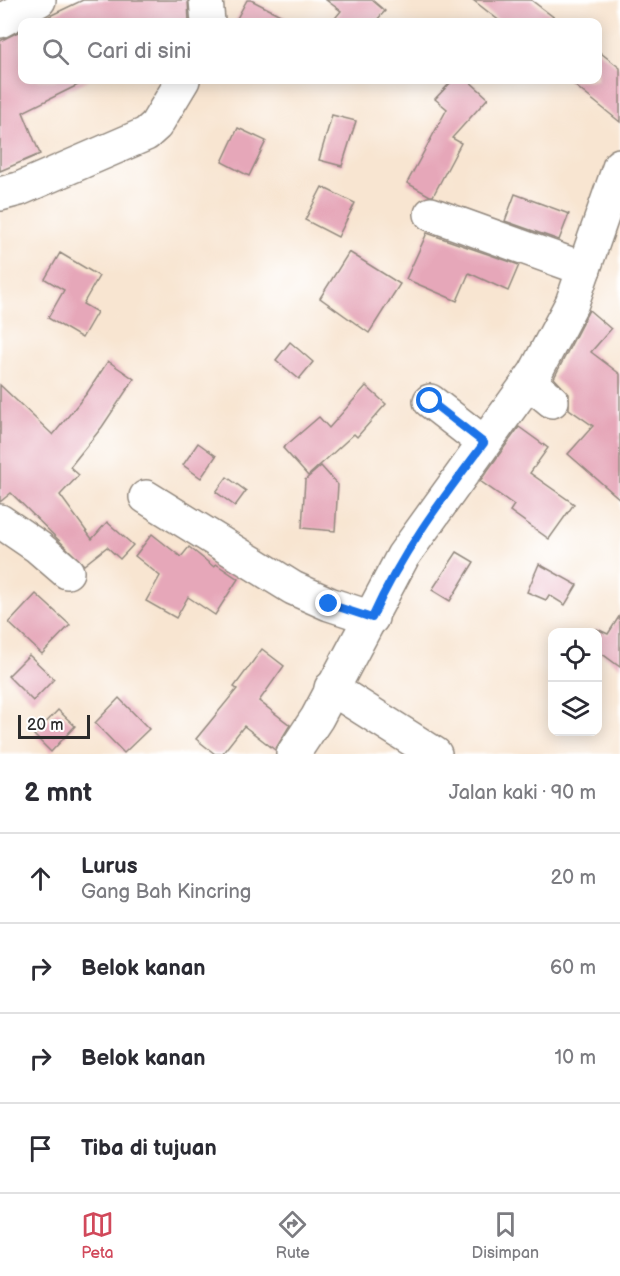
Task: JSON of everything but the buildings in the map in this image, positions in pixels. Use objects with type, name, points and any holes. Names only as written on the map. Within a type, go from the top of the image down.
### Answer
[{"type":"street","points":[[0,21],[39,0]]},
{"type":"street","points":[[206,0],[208,18]]},
{"type":"street","points":[[0,194],[19,189],[146,134],[164,114],[181,84]]},
{"type":"street","points":[[293,754],[318,718],[331,688],[372,618],[387,584],[420,529],[484,443],[540,391],[620,165]]},
{"type":"street","points":[[431,214],[584,269]]},
{"type":"street","points":[[430,401],[484,443]]},
{"type":"street","points":[[146,496],[293,588],[329,604],[372,618]]},
{"type":"street","points":[[0,521],[38,547],[67,572]]},
{"type":"street","points":[[331,688],[435,754]]},
{"type":"route","points":[[329,604],[372,618],[387,584],[420,529],[484,443],[430,401]]}]
